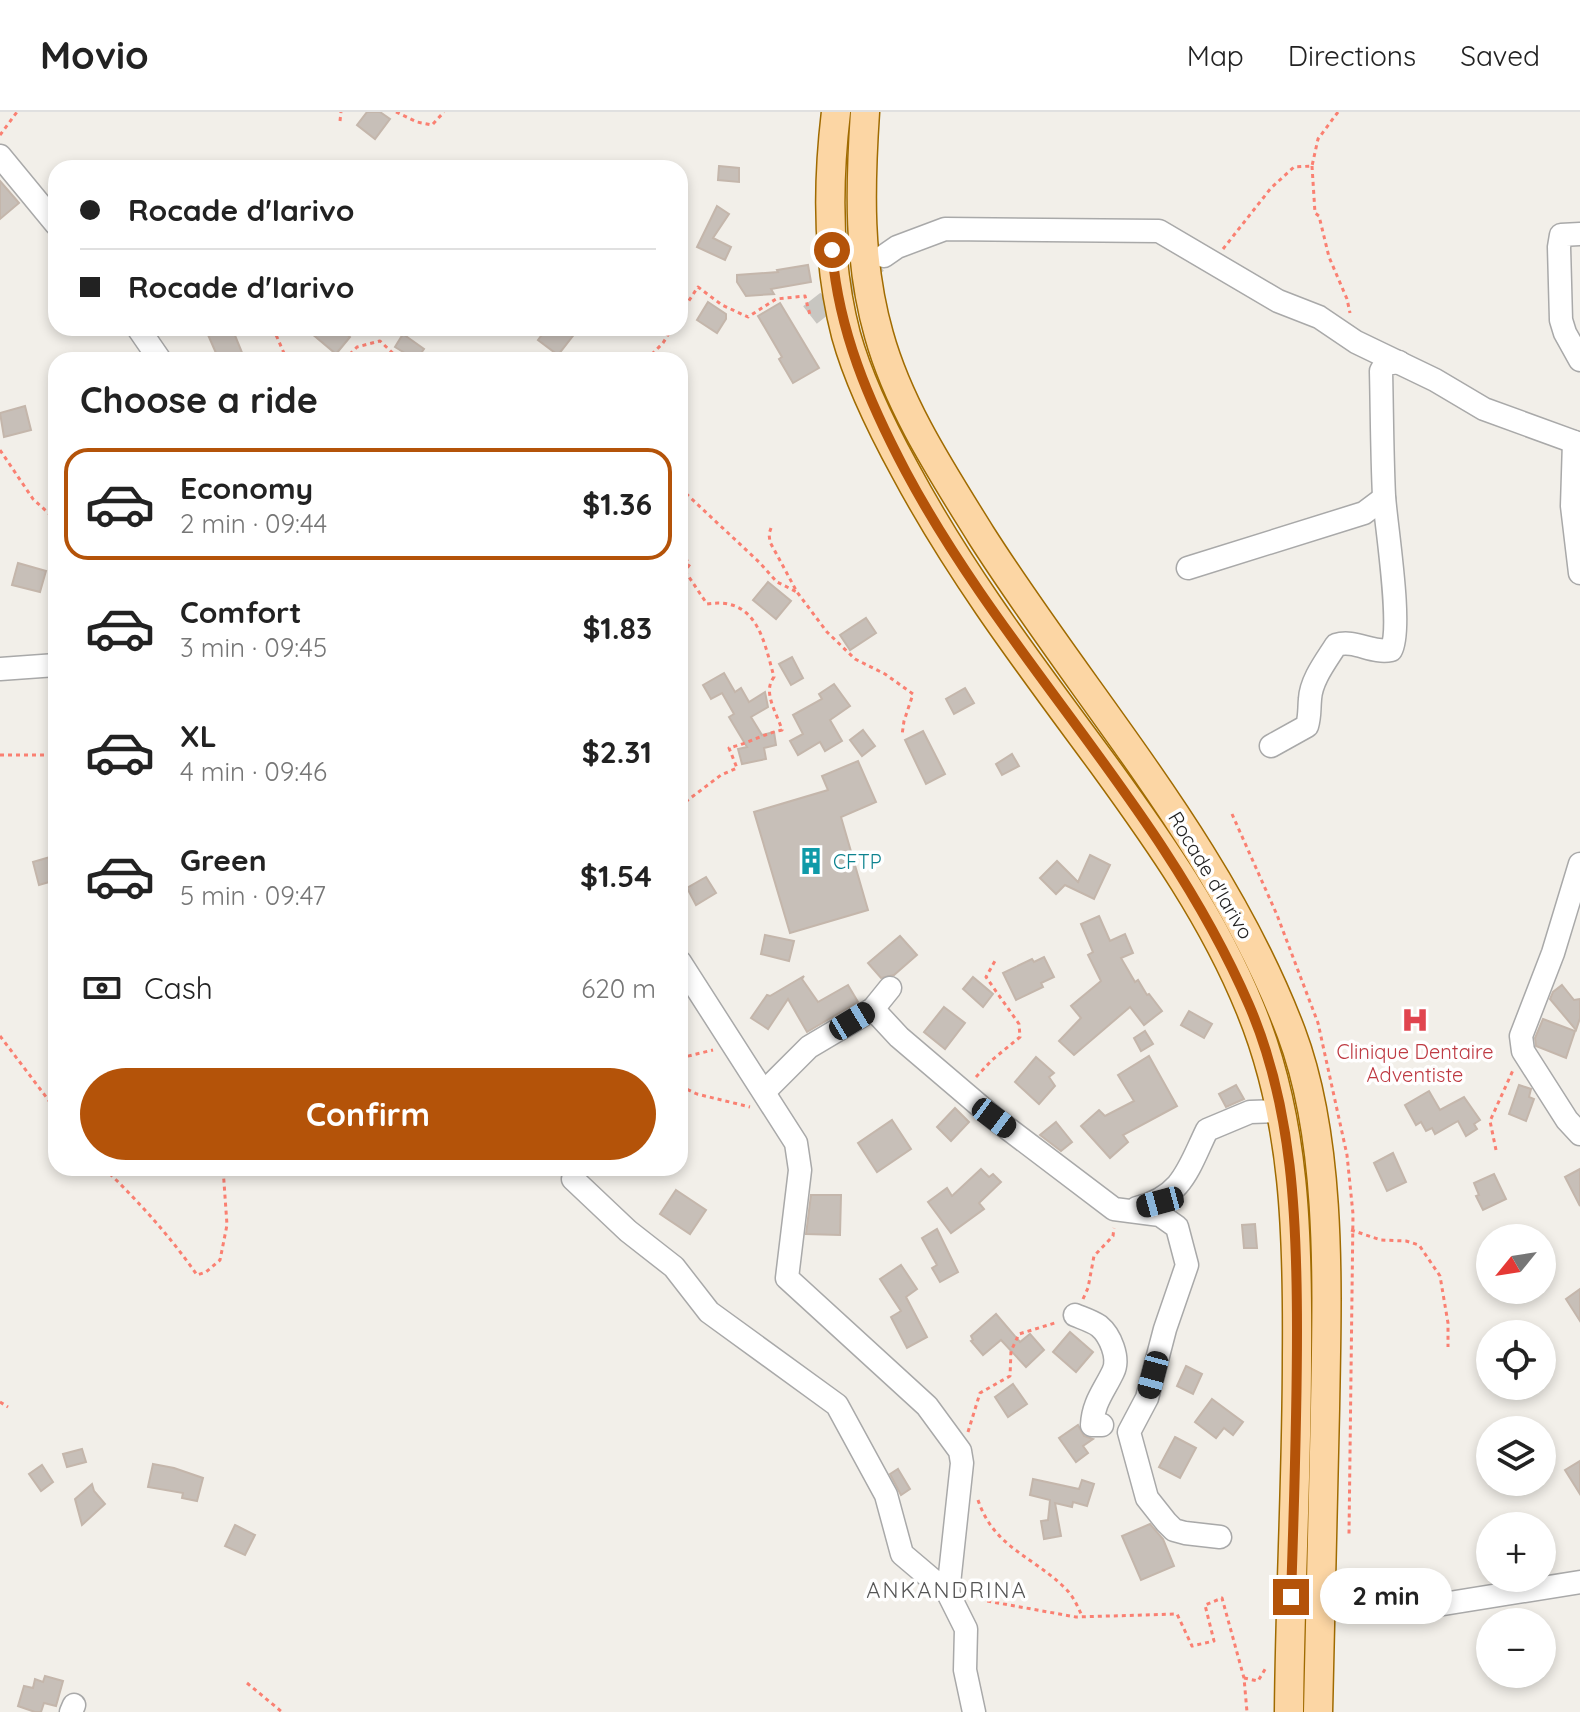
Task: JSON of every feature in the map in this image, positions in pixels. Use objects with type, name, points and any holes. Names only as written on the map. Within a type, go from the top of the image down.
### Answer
[{"type":"main road","name":"Rocade d'Iarivo","points":[[836,112],[830,208],[834,278],[847,338],[865,388],[934,524],[998,620],[1162,845],[1216,935],[1250,1008],[1273,1072],[1290,1163],[1297,1250],[1297,1418],[1289,1712]]},
{"type":"main road","name":"Rocade d'Iarivo","points":[[865,112],[860,180],[868,289],[895,381],[955,493],[997,560],[1196,844],[1253,942],[1293,1038],[1307,1093],[1324,1209],[1326,1338],[1318,1712]]},
{"type":"street","points":[[0,156],[48,214]]},
{"type":"street","points":[[884,256],[897,247],[945,229],[1159,231],[1278,301],[1319,317],[1350,338],[1484,409],[1577,443],[1572,506],[1580,573]]},
{"type":"street","points":[[1580,234],[1561,235],[1559,247],[1561,320],[1580,360]]},
{"type":"street","points":[[1271,746],[1307,726],[1315,681],[1336,645],[1351,643],[1383,652],[1391,650],[1395,644],[1384,498],[1381,371],[1385,364],[1399,362]]},
{"type":"street","points":[[1188,568],[1364,513],[1384,498]]},
{"type":"street","points":[[0,669],[48,666]]},
{"type":"street","points":[[1580,864],[1553,953],[1521,1036],[1523,1051],[1567,1120],[1580,1134]]},
{"type":"street","points":[[688,976],[759,1100],[796,1143],[800,1170],[787,1278],[927,1406],[960,1451],[962,1463],[948,1593]]},
{"type":"street","points":[[759,1100],[809,1047],[873,1009],[890,988]]},
{"type":"street","points":[[873,1009],[899,1037],[994,1118],[1121,1210],[1160,1215],[1177,1227],[1187,1265],[1165,1329],[1147,1398],[1129,1432],[1147,1498],[1174,1530],[1220,1537]]},
{"type":"street","points":[[1121,1210],[1160,1202],[1182,1182],[1207,1130],[1250,1112],[1280,1111]]},
{"type":"street","points":[[573,1179],[628,1231],[674,1267],[709,1312],[837,1405],[886,1495],[902,1554],[948,1593],[966,1629],[965,1670],[974,1712]]},
{"type":"street","points":[[1075,1315],[1099,1326],[1113,1345],[1115,1368],[1099,1394],[1093,1414],[1092,1425],[1102,1425]]},
{"type":"street","points":[[1400,1611],[1580,1582]]},
{"type":"path","points":[[0,135],[17,112]]},
{"type":"path","points":[[340,121],[341,112]]},
{"type":"path","points":[[396,112],[432,125],[444,112]]},
{"type":"path","points":[[1338,112],[1318,139],[1312,166],[1315,213],[1319,216],[1329,257],[1347,299],[1350,338]]},
{"type":"path","points":[[1214,263],[1234,232],[1271,188],[1294,167],[1312,166]]},
{"type":"path","points":[[688,302],[698,287],[722,305],[748,317],[776,299],[805,296],[810,315]]},
{"type":"path","points":[[654,352],[667,336]]},
{"type":"path","points":[[352,352],[357,347],[380,341],[392,352]]},
{"type":"path","points":[[0,450],[33,499],[48,513]]},
{"type":"path","points":[[688,495],[777,582],[797,592]]},
{"type":"path","points":[[771,528],[770,542],[797,592],[827,632],[855,659],[885,674],[913,694],[902,735]]},
{"type":"path","points":[[688,578],[707,604],[719,602],[746,611],[757,624],[768,648],[774,677],[769,683],[770,697],[782,730],[729,748],[737,768],[721,775],[688,800]]},
{"type":"path","points":[[0,755],[48,755]]},
{"type":"path","points":[[961,1089],[1020,1037],[1019,1024],[986,977],[995,961]]},
{"type":"path","points":[[0,1036],[48,1099]]},
{"type":"path","points":[[688,1056],[725,1047]]},
{"type":"path","points":[[1496,1150],[1490,1121],[1523,1051]]},
{"type":"path","points":[[688,1090],[697,1094],[759,1100]]},
{"type":"path","points":[[112,1176],[171,1239],[197,1275],[206,1272],[220,1260],[227,1225],[224,1176]]},
{"type":"path","points":[[960,1451],[980,1393],[1010,1376],[1011,1351],[1019,1334],[1075,1315],[1088,1288],[1094,1256],[1113,1236],[1121,1210]]},
{"type":"path","points":[[1343,1230],[1358,1231],[1381,1240],[1419,1245],[1440,1276],[1448,1323],[1448,1347]]},
{"type":"path","points":[[0,1402],[8,1407]]},
{"type":"path","points":[[977,1495],[989,1525],[1001,1540],[1068,1591],[1082,1616]]},
{"type":"path","points":[[1338,1613],[1348,1588],[1400,1611]]},
{"type":"path","points":[[948,1593],[956,1590],[984,1594],[987,1601],[1082,1616],[1177,1614],[1192,1646],[1214,1641],[1205,1605],[1222,1598],[1244,1678],[1247,1712]]},
{"type":"path","points":[[247,1683],[282,1712]]},
{"type":"building","points":[[367,112],[380,112],[390,119],[375,139],[357,125]]},
{"type":"building","points":[[719,166],[739,168],[739,182],[718,180]]},
{"type":"building","points":[[0,181],[19,203],[0,219]]},
{"type":"building","points":[[717,206],[729,214],[713,238],[731,247],[725,260],[697,247]]},
{"type":"building","points":[[808,265],[811,282],[771,289],[774,294],[746,296],[737,282],[737,275],[778,272]]},
{"type":"building","points":[[708,302],[726,314],[717,333],[697,320]]},
{"type":"building","points":[[780,303],[819,368],[793,383],[758,316]]},
{"type":"building","points":[[208,336],[235,336],[242,352],[216,352]]},
{"type":"building","points":[[315,336],[350,337],[338,352]]},
{"type":"building","points":[[402,336],[406,336],[424,349],[422,352],[403,352],[395,347]]},
{"type":"building","points":[[541,336],[573,336],[560,352],[554,352],[538,340]]},
{"type":"building","points":[[25,406],[31,430],[4,437],[0,413]]},
{"type":"building","points":[[18,563],[46,571],[40,592],[12,585]]},
{"type":"building","points":[[768,582],[791,601],[776,619],[753,600]]},
{"type":"building","points":[[866,618],[876,633],[850,650],[840,635]]},
{"type":"building","points":[[792,657],[803,678],[791,685],[779,664]]},
{"type":"building","points":[[724,673],[735,692],[741,688],[749,702],[765,692],[768,707],[751,717],[762,735],[774,732],[776,745],[764,748],[766,759],[742,764],[738,749],[747,747],[729,717],[734,714],[722,693],[711,699],[703,685]]},
{"type":"building","points":[[834,684],[850,706],[830,720],[842,741],[825,751],[820,742],[798,755],[790,741],[803,734],[793,715],[822,699],[819,694]]},
{"type":"building","points":[[965,688],[974,703],[954,714],[946,699]]},
{"type":"building","points":[[863,730],[875,746],[862,756],[850,740]]},
{"type":"building","points":[[923,731],[945,774],[926,784],[905,740]]},
{"type":"building","points":[[1012,754],[1019,766],[1002,775],[996,764]]},
{"type":"building","name":"CFTP","points":[[858,761],[876,802],[841,817],[868,910],[790,933],[754,812],[828,790],[822,776]]},
{"type":"building","points":[[1090,855],[1110,865],[1094,899],[1065,885],[1056,894],[1040,878],[1057,861],[1078,882]]},
{"type":"building","points":[[48,858],[48,882],[39,885],[33,862]]},
{"type":"building","points":[[706,877],[716,893],[696,905],[688,887]]},
{"type":"building","points":[[1099,916],[1110,941],[1125,934],[1133,953],[1121,958],[1135,982],[1138,980],[1162,1011],[1144,1025],[1130,1007],[1074,1055],[1059,1041],[1081,1018],[1071,1006],[1101,981],[1088,955],[1093,952],[1081,924]]},
{"type":"building","points":[[765,935],[794,941],[789,961],[761,954]]},
{"type":"building","points":[[900,936],[917,955],[894,975],[881,978],[868,963]]},
{"type":"building","points":[[1044,957],[1054,977],[1041,983],[1043,987],[1016,1000],[1003,973],[1032,959],[1034,962]]},
{"type":"building","points":[[804,976],[802,979],[818,1002],[848,985],[858,1002],[807,1032],[788,999],[768,1029],[751,1018],[767,995]]},
{"type":"building","points":[[973,977],[993,994],[983,1007],[963,989]]},
{"type":"building","points":[[1562,985],[1574,1000],[1580,999],[1580,1018],[1576,1030],[1550,999]]},
{"type":"building","points":[[944,1007],[965,1023],[945,1049],[924,1032]]},
{"type":"building","points":[[1189,1011],[1212,1024],[1204,1038],[1181,1025]]},
{"type":"building","points":[[1543,1019],[1575,1031],[1566,1058],[1536,1046],[1535,1038]]},
{"type":"building","points":[[1145,1031],[1153,1044],[1141,1051],[1134,1038]]},
{"type":"building","points":[[1149,1056],[1177,1106],[1123,1135],[1128,1142],[1110,1158],[1081,1126],[1099,1110],[1105,1116],[1134,1101],[1118,1075]]},
{"type":"building","points":[[1036,1057],[1054,1073],[1049,1077],[1055,1086],[1039,1104],[1015,1082]]},
{"type":"building","points":[[1236,1085],[1244,1099],[1226,1107],[1219,1094]]},
{"type":"building","points":[[1519,1085],[1531,1089],[1529,1097],[1534,1099],[1526,1121],[1509,1114]]},
{"type":"building","points":[[1429,1091],[1440,1110],[1464,1097],[1480,1120],[1474,1124],[1477,1129],[1466,1136],[1458,1121],[1435,1134],[1432,1128],[1426,1131],[1421,1122],[1416,1125],[1405,1105]]},
{"type":"building","points":[[955,1108],[969,1122],[951,1141],[937,1127]]},
{"type":"building","points":[[892,1120],[911,1149],[877,1172],[858,1143]]},
{"type":"building","points":[[1056,1122],[1072,1142],[1061,1151],[1040,1135]]},
{"type":"building","points":[[1393,1153],[1406,1182],[1387,1191],[1374,1163]]},
{"type":"building","points":[[981,1169],[1001,1182],[979,1203],[984,1209],[951,1233],[928,1202],[947,1188],[952,1196]]},
{"type":"building","points":[[1580,1169],[1580,1206],[1565,1177]]},
{"type":"building","points":[[1494,1174],[1506,1199],[1483,1210],[1474,1183]]},
{"type":"building","points":[[676,1190],[706,1210],[690,1234],[660,1214]]},
{"type":"building","points":[[811,1195],[841,1195],[840,1235],[806,1234]]},
{"type":"building","points":[[1255,1224],[1257,1248],[1244,1248],[1242,1225]]},
{"type":"building","points":[[937,1229],[958,1272],[940,1282],[932,1268],[937,1265],[922,1238]]},
{"type":"building","points":[[901,1265],[917,1289],[906,1297],[927,1337],[907,1348],[891,1317],[901,1311],[880,1279]]},
{"type":"building","points":[[1580,1289],[1580,1321],[1566,1299]]},
{"type":"building","points":[[996,1314],[1020,1342],[1030,1334],[1044,1350],[1026,1367],[1001,1340],[983,1355],[971,1341],[971,1336]]},
{"type":"building","points":[[1070,1332],[1093,1352],[1076,1372],[1053,1352]]},
{"type":"building","points":[[1186,1366],[1202,1374],[1193,1394],[1177,1386]]},
{"type":"building","points":[[1013,1384],[1027,1404],[1008,1417],[995,1397]]},
{"type":"building","points":[[1212,1399],[1243,1422],[1233,1435],[1224,1428],[1216,1438],[1195,1422]]},
{"type":"building","points":[[1078,1425],[1084,1436],[1093,1439],[1083,1446],[1088,1453],[1076,1462],[1059,1438]]},
{"type":"building","points":[[1175,1437],[1196,1448],[1180,1478],[1159,1467]]},
{"type":"building","points":[[82,1449],[86,1462],[67,1467],[63,1454]]},
{"type":"building","points":[[1580,1461],[1580,1494],[1565,1470]]},
{"type":"building","points":[[153,1464],[203,1478],[197,1501],[182,1498],[183,1493],[148,1487]]},
{"type":"building","points":[[42,1465],[53,1482],[41,1491],[29,1474]]},
{"type":"building","points":[[898,1469],[910,1489],[901,1495],[890,1474]]},
{"type":"building","points":[[1033,1479],[1079,1489],[1082,1480],[1094,1484],[1087,1506],[1073,1502],[1072,1507],[1055,1503],[1061,1536],[1044,1539],[1041,1521],[1048,1520],[1050,1500],[1030,1495]]},
{"type":"building","points":[[92,1484],[105,1504],[82,1525],[75,1499]]},
{"type":"building","points":[[1150,1524],[1163,1539],[1174,1566],[1141,1580],[1122,1536]]},
{"type":"building","points":[[235,1525],[255,1535],[245,1555],[225,1546]]},
{"type":"building","points":[[45,1676],[63,1681],[56,1706],[44,1703],[41,1712],[35,1712],[18,1706],[24,1686],[33,1688],[35,1679],[43,1682]]},
{"type":"tunnel","points":[[810,315],[877,262]]},
{"type":"place","name":"CFTP","points":[[811,861]]},
{"type":"place","name":"Clinique Dentaire Adventiste","points":[[1415,1020]]},
{"type":"district","name":"ANKANDRINA","points":[[947,1590]]},
{"type":"route","points":[[832,250],[834,278],[847,338],[865,388],[892,446],[934,524],[998,620],[1162,845],[1216,935],[1250,1008],[1273,1072],[1290,1163],[1297,1250],[1297,1418],[1291,1597]]}]
